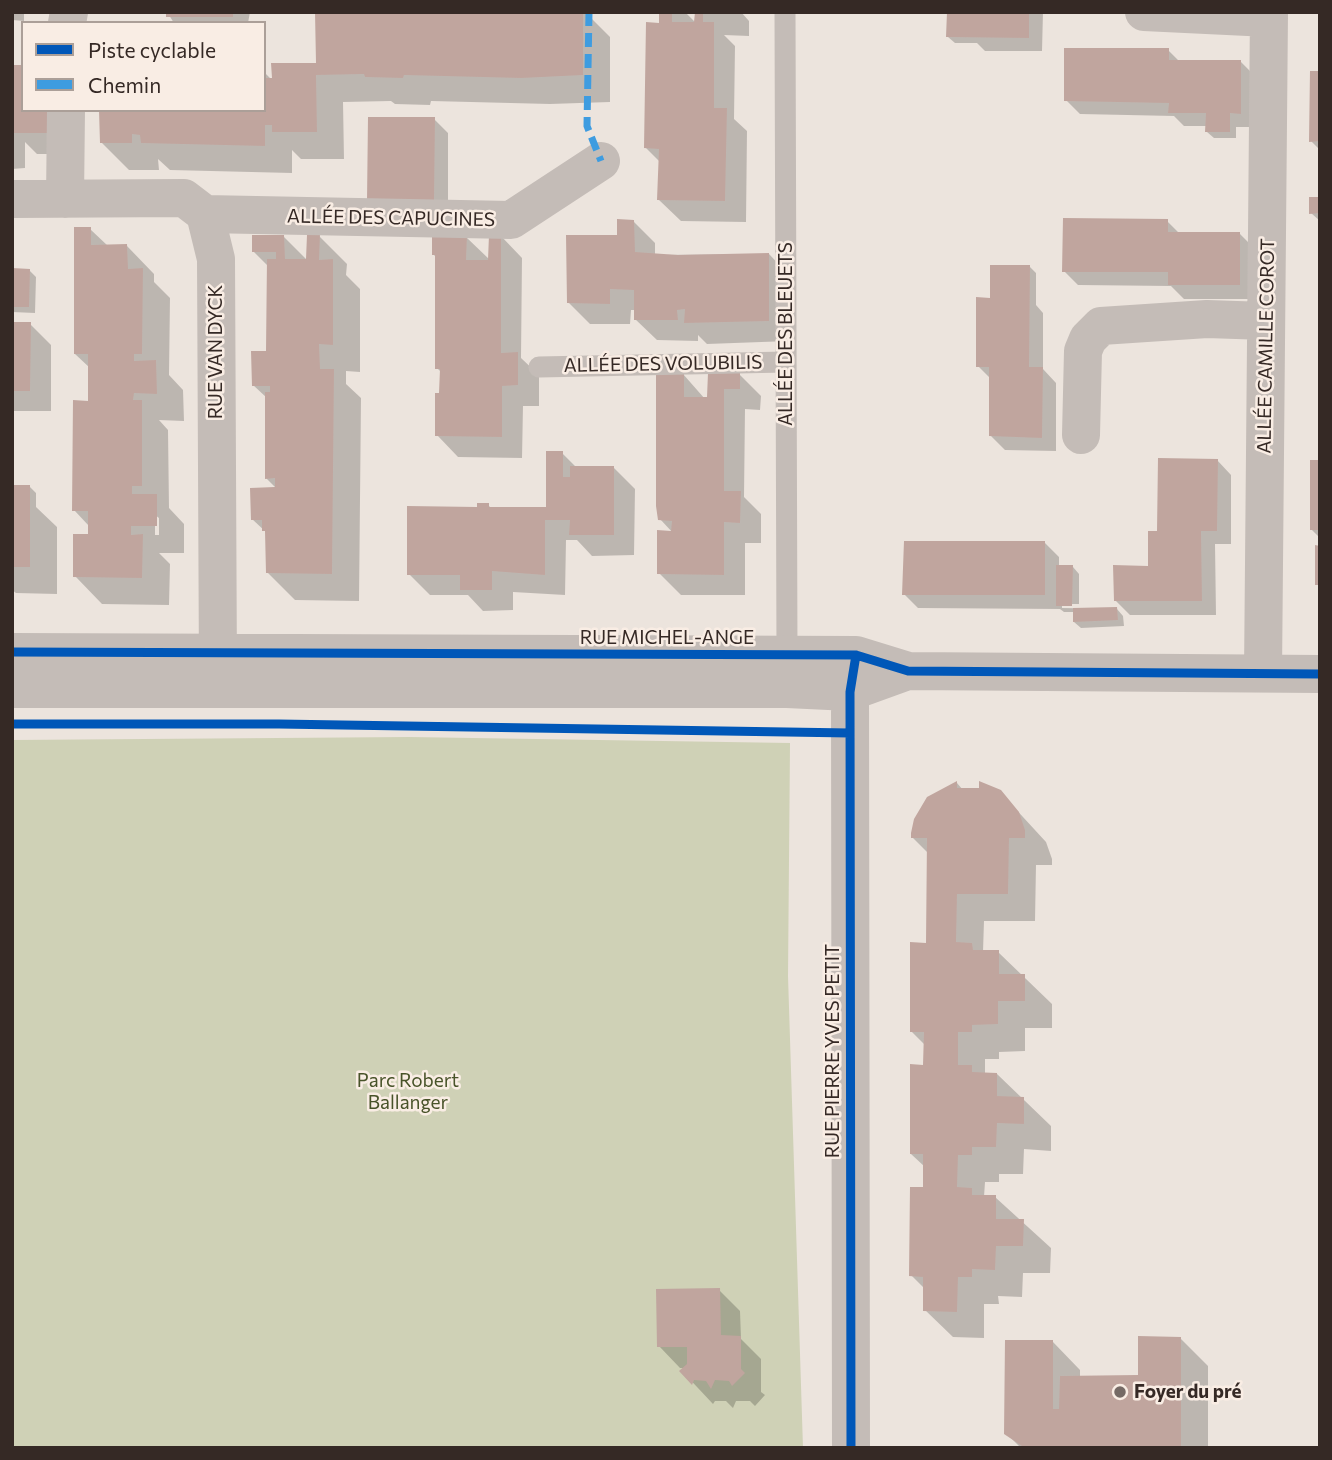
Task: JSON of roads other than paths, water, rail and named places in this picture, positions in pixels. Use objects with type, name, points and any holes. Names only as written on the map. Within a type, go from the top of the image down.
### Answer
[{"type":"street","name":"ALLÉE CAMILLE COROT","points":[[1144,12],[1269,15],[1263,673]]},
{"type":"street","points":[[65,199],[66,112]]},
{"type":"street","name":"ALLÉE DES CAPUCINES","points":[[205,214],[511,220],[601,161]]},
{"type":"street","points":[[12,199],[184,198],[205,214]]},
{"type":"street","name":"RUE VAN DYCK","points":[[205,214],[216,258],[219,689]]},
{"type":"street","points":[[1081,435],[1083,351],[1088,339],[1101,326],[1207,319],[1266,321]]},
{"type":"street","name":"RUE MICHEL-ANGE","points":[[12,652],[787,656],[853,673]]},
{"type":"street","name":"RUE MICHEL-ANGE","points":[[12,689],[787,689],[853,673],[908,671],[1320,674]]},
{"type":"street","name":"RUE PIERRE YVES PETIT","points":[[851,1448],[853,673]]},
{"type":"lane","name":"ALLÉE DES BLEUETS","points":[[785,12],[787,656]]},
{"type":"lane","name":"ALLÉE DES VOLUBILIS","points":[[539,367],[786,362]]},
{"type":"place","name":"Foyer du pré","points":[[1120,1392]]},
{"type":"park label","name":"Parc Robert Ballanger","points":[[408,1092]]}]
